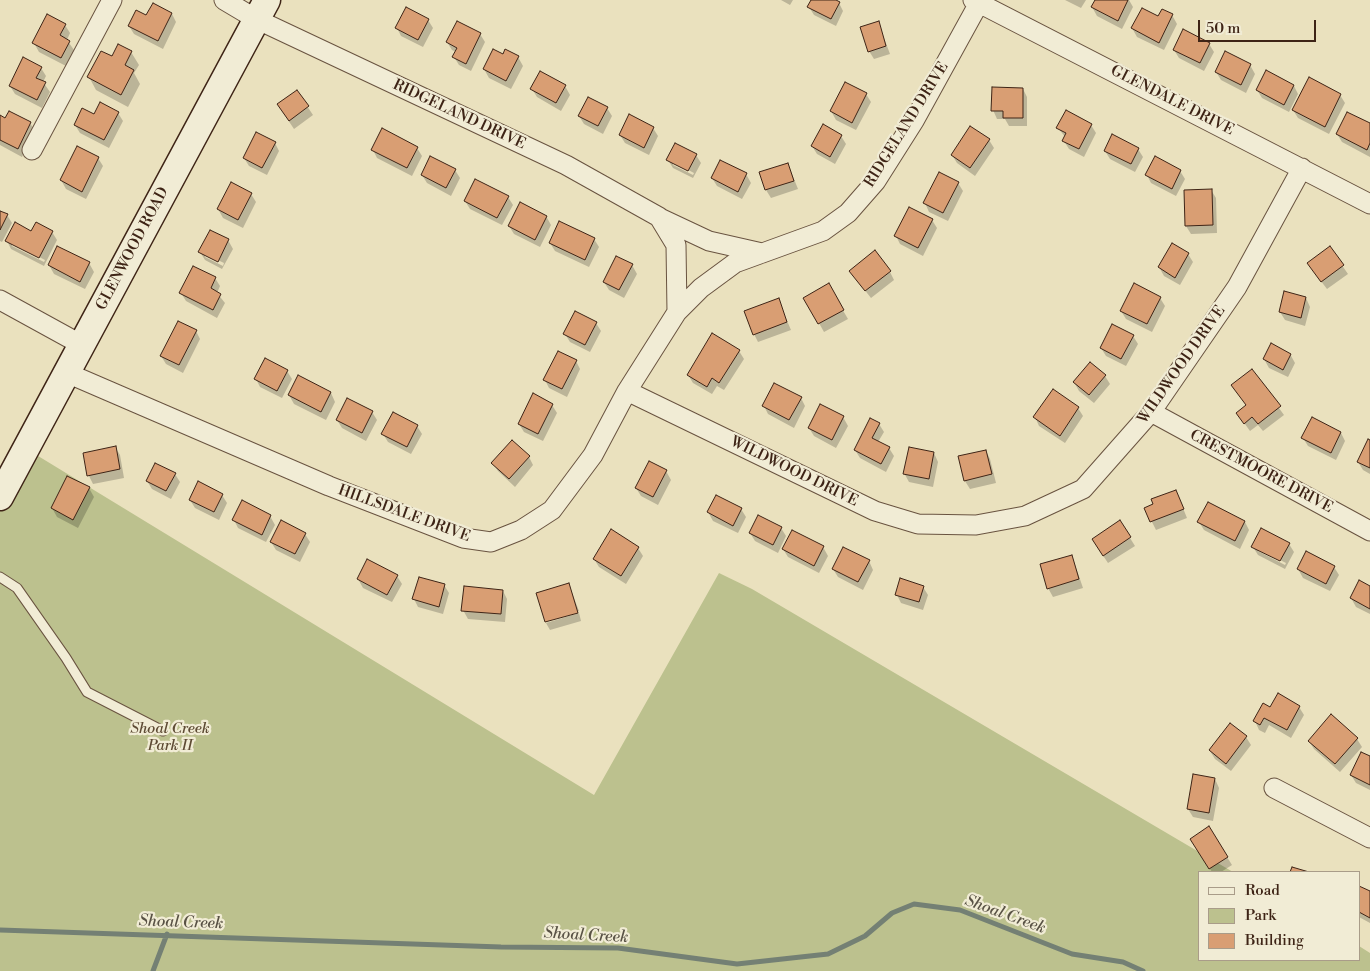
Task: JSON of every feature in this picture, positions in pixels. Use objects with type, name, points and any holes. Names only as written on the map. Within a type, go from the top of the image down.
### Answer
[{"type":"main road","name":"GLENWOOD ROAD","points":[[0,497],[261,10]]},
{"type":"street","points":[[32,150],[112,0]]},
{"type":"street","name":"RIDGELAND DRIVE","points":[[224,0],[261,10],[566,165],[659,217],[709,241],[762,253]]},
{"type":"street","name":"RIDGELAND DRIVE","points":[[677,312],[701,288],[735,263],[822,230],[848,213],[876,181],[914,121],[976,2]]},
{"type":"street","name":"GLENDALE DRIVE","points":[[976,2],[1370,204]]},
{"type":"street","name":"WILDWOOD DRIVE","points":[[627,391],[875,511],[918,524],[976,525],[1025,516],[1083,489],[1151,412],[1237,287],[1302,168]]},
{"type":"street","name":"RIDGELAND DRIVE","points":[[659,217],[676,245],[677,312]]},
{"type":"street","points":[[0,300],[82,345]]},
{"type":"street","name":"HILLSDALE DRIVE","points":[[67,373],[400,515],[463,538],[490,542],[521,530],[552,510],[594,455],[627,391],[677,312]]},
{"type":"street","name":"CRESTMOORE DRIVE","points":[[1151,412],[1370,531]]},
{"type":"street","points":[[1274,788],[1370,838]]},
{"type":"lane","points":[[0,577],[18,588],[87,692],[162,731]]},
{"type":"green space","name":"Shoal Creek Park II","points":[[25,448],[594,795],[719,573],[752,589],[1231,871],[1198,871],[1198,961],[1360,961],[1360,947],[1370,953],[1370,971],[0,971],[0,495]]},
{"type":"building","points":[[811,0],[836,0],[840,2],[831,19],[807,7]]},
{"type":"building","points":[[1095,0],[1128,0],[1118,21],[1091,7]]},
{"type":"building","points":[[153,3],[172,13],[158,41],[128,26],[136,10],[146,15]]},
{"type":"building","points":[[406,7],[429,19],[418,40],[395,28]]},
{"type":"building","points":[[1142,8],[1158,16],[1162,9],[1173,14],[1159,43],[1131,28]]},
{"type":"building","points":[[47,14],[66,24],[60,35],[70,41],[61,58],[32,43]]},
{"type":"building","points":[[457,21],[481,33],[466,64],[452,57],[457,48],[446,42]]},
{"type":"building","points":[[879,21],[886,46],[868,52],[860,27]]},
{"type":"building","points":[[1183,29],[1210,43],[1200,63],[1173,50]]},
{"type":"building","points":[[118,44],[132,51],[125,65],[134,70],[121,95],[87,77],[101,51],[112,56]]},
{"type":"building","points":[[493,49],[503,54],[505,49],[519,56],[506,81],[483,69]]},
{"type":"building","points":[[1225,51],[1251,64],[1241,85],[1215,72]]},
{"type":"building","points":[[23,57],[42,67],[36,78],[46,82],[37,100],[9,86]]},
{"type":"building","points":[[1266,70],[1294,85],[1284,105],[1256,90]]},
{"type":"building","points":[[540,71],[566,85],[556,103],[530,89]]},
{"type":"building","points":[[1309,77],[1341,94],[1325,127],[1292,110]]},
{"type":"building","points":[[845,82],[867,93],[852,123],[830,111]]},
{"type":"building","points":[[992,87],[1023,88],[1023,118],[1003,118],[1003,111],[991,111]]},
{"type":"building","points":[[297,90],[309,106],[289,121],[277,104]]},
{"type":"building","points":[[588,97],[608,107],[598,126],[578,116]]},
{"type":"building","points":[[100,102],[119,112],[104,140],[74,125],[82,108],[94,114]]},
{"type":"building","points":[[1066,110],[1092,124],[1079,149],[1062,141],[1066,133],[1056,128]]},
{"type":"building","points":[[9,111],[31,122],[18,149],[0,140],[0,115],[5,118]]},
{"type":"building","points":[[1347,112],[1370,123],[1370,143],[1367,150],[1336,134]]},
{"type":"building","points":[[629,114],[654,127],[644,148],[619,135]]},
{"type":"building","points":[[823,124],[842,135],[830,157],[811,146]]},
{"type":"building","points":[[970,126],[990,139],[970,168],[951,155]]},
{"type":"building","points":[[382,128],[418,147],[407,168],[371,150]]},
{"type":"building","points":[[256,132],[276,142],[262,168],[243,158]]},
{"type":"building","points":[[1112,134],[1139,148],[1131,164],[1104,151]]},
{"type":"building","points":[[675,143],[697,154],[688,171],[666,160]]},
{"type":"building","points":[[77,146],[99,157],[82,192],[60,180]]},
{"type":"building","points":[[430,156],[456,169],[446,188],[421,175]]},
{"type":"building","points":[[1155,156],[1181,170],[1172,189],[1145,175]]},
{"type":"building","points":[[720,160],[747,173],[738,192],[711,178]]},
{"type":"building","points":[[788,163],[794,181],[765,190],[759,172]]},
{"type":"building","points":[[939,172],[959,182],[943,213],[923,203]]},
{"type":"building","points":[[475,179],[509,196],[497,218],[464,201]]},
{"type":"building","points":[[231,182],[252,193],[238,220],[217,209]]},
{"type":"building","points":[[1212,189],[1213,225],[1185,226],[1184,190]]},
{"type":"building","points":[[520,202],[547,216],[535,240],[508,226]]},
{"type":"building","points":[[909,207],[933,219],[918,248],[894,236]]},
{"type":"building","points":[[0,211],[8,214],[0,230]]},
{"type":"building","points":[[559,221],[595,238],[585,260],[549,243]]},
{"type":"building","points":[[15,222],[31,231],[36,222],[53,231],[39,258],[5,241]]},
{"type":"building","points":[[210,230],[229,239],[218,262],[198,252]]},
{"type":"building","points":[[1172,243],[1189,253],[1175,278],[1158,267]]},
{"type":"building","points":[[57,246],[90,262],[80,282],[48,265]]},
{"type":"building","points":[[1330,246],[1344,265],[1321,282],[1307,263]]},
{"type":"building","points":[[875,250],[891,271],[865,291],[849,271]]},
{"type":"building","points":[[616,256],[633,264],[619,290],[603,282]]},
{"type":"building","points":[[193,266],[216,277],[211,288],[221,294],[213,310],[179,293]]},
{"type":"building","points":[[829,283],[844,310],[818,324],[803,298]]},
{"type":"building","points":[[1134,283],[1161,297],[1147,324],[1120,311]]},
{"type":"building","points":[[1284,291],[1306,297],[1301,318],[1279,312]]},
{"type":"building","points":[[779,298],[787,322],[753,335],[744,311]]},
{"type":"building","points":[[575,311],[597,322],[585,345],[563,334]]},
{"type":"building","points":[[178,321],[197,330],[179,365],[160,356]]},
{"type":"building","points":[[1112,324],[1134,335],[1121,359],[1100,348]]},
{"type":"building","points":[[712,333],[740,350],[719,383],[712,378],[707,387],[687,375]]},
{"type":"building","points":[[1271,343],[1291,354],[1283,370],[1263,359]]},
{"type":"building","points":[[558,351],[577,360],[562,389],[543,380]]},
{"type":"building","points":[[265,358],[288,370],[277,391],[254,379]]},
{"type":"building","points":[[1090,362],[1106,375],[1089,395],[1073,382]]},
{"type":"building","points":[[1252,369],[1281,406],[1258,424],[1252,417],[1244,424],[1236,413],[1246,405],[1231,385]]},
{"type":"building","points":[[298,375],[331,392],[321,412],[288,395]]},
{"type":"building","points":[[774,383],[802,397],[789,420],[762,406]]},
{"type":"building","points":[[1053,389],[1079,407],[1060,436],[1033,417]]},
{"type":"building","points":[[533,393],[553,404],[538,434],[518,424]]},
{"type":"building","points":[[347,398],[373,411],[362,433],[336,420]]},
{"type":"building","points":[[820,404],[844,416],[832,440],[808,428]]},
{"type":"building","points":[[393,412],[418,425],[407,447],[381,434]]},
{"type":"building","points":[[1312,417],[1341,432],[1331,453],[1301,438]]},
{"type":"building","points":[[870,418],[880,423],[872,438],[890,447],[881,464],[854,450]]},
{"type":"building","points":[[1368,439],[1370,440],[1370,468],[1357,462]]},
{"type":"building","points":[[512,440],[530,456],[509,479],[491,463]]},
{"type":"building","points":[[116,446],[120,469],[87,476],[83,453]]},
{"type":"building","points":[[909,447],[934,452],[929,479],[903,474]]},
{"type":"building","points":[[986,450],[992,474],[964,481],[958,456]]},
{"type":"building","points":[[649,461],[667,470],[653,497],[635,488]]},
{"type":"building","points":[[155,463],[176,473],[166,491],[146,481]]},
{"type":"building","points":[[67,476],[90,487],[73,520],[51,508]]},
{"type":"building","points":[[198,481],[223,494],[214,512],[189,500]]},
{"type":"building","points":[[1176,490],[1184,509],[1150,522],[1144,508],[1153,504],[1151,499]]},
{"type":"building","points":[[716,495],[742,508],[733,526],[707,512]]},
{"type":"building","points":[[242,500],[271,515],[262,535],[232,520]]},
{"type":"building","points":[[1208,502],[1245,521],[1235,541],[1197,522]]},
{"type":"building","points":[[758,515],[782,527],[773,545],[749,533]]},
{"type":"building","points":[[281,520],[306,533],[295,554],[270,542]]},
{"type":"building","points":[[1120,520],[1131,537],[1103,556],[1092,539]]},
{"type":"building","points":[[1261,528],[1290,543],[1280,561],[1251,547]]},
{"type":"building","points":[[611,529],[639,547],[621,576],[593,559]]},
{"type":"building","points":[[792,530],[824,546],[814,566],[782,549]]},
{"type":"building","points":[[843,547],[870,560],[858,582],[832,569]]},
{"type":"building","points":[[1306,551],[1335,566],[1326,584],[1297,569]]},
{"type":"building","points":[[1072,555],[1079,579],[1047,589],[1040,564]]},
{"type":"building","points":[[367,559],[398,575],[387,595],[357,579]]},
{"type":"building","points":[[419,577],[445,584],[439,607],[412,599]]},
{"type":"building","points":[[900,578],[924,586],[919,602],[895,595]]},
{"type":"building","points":[[1359,580],[1370,586],[1370,609],[1350,598]]},
{"type":"building","points":[[569,583],[578,613],[545,622],[536,593]]},
{"type":"building","points":[[464,586],[503,590],[501,614],[461,611]]},
{"type":"building","points":[[1278,693],[1300,706],[1287,730],[1264,718],[1260,725],[1253,721],[1263,703],[1270,707]]},
{"type":"building","points":[[1331,714],[1358,738],[1335,764],[1308,741]]},
{"type":"building","points":[[1230,723],[1247,736],[1226,764],[1209,750]]},
{"type":"building","points":[[1361,752],[1370,756],[1370,785],[1350,775]]},
{"type":"building","points":[[1193,774],[1215,778],[1209,813],[1187,809]]},
{"type":"building","points":[[1209,826],[1228,857],[1209,869],[1190,839]]},
{"type":"building","points":[[1292,867],[1306,871],[1290,871]]},
{"type":"building","points":[[1360,886],[1370,891],[1370,918],[1360,913]]},
{"type":"waterway","name":"Shoal Creek","points":[[0,930],[501,947],[618,948],[737,964],[828,954],[865,936],[892,913],[914,904],[960,910],[1072,954],[1123,962],[1143,971]]},
{"type":"waterway","points":[[153,971],[167,934]]}]
